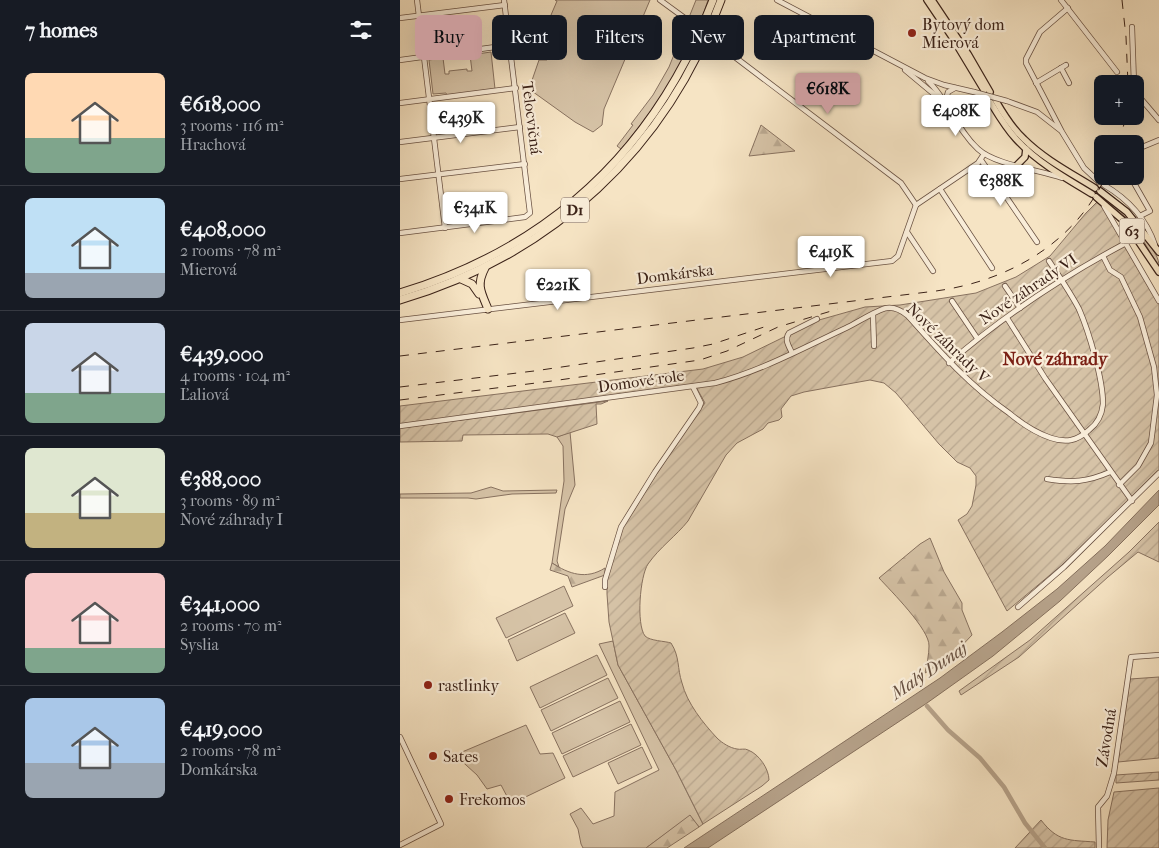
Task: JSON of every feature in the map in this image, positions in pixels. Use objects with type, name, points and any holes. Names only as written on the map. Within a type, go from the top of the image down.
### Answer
[{"type":"highway","name":"D1","points":[[400,300],[461,279],[485,268],[517,250],[565,217],[596,191],[631,155],[665,112],[700,51],[718,0]]},
{"type":"highway","name":"D1","points":[[400,293],[439,280],[500,252],[546,223],[592,185],[626,150],[658,108],[718,0]]},
{"type":"highway","points":[[485,268],[479,284],[486,309]]},
{"type":"highway","points":[[461,279],[475,287],[486,309]]},
{"type":"main road","points":[[927,0],[987,91],[968,54],[932,0]]},
{"type":"main road","name":"63","points":[[1159,252],[1127,212],[1098,189],[1045,156],[1028,143],[992,100],[1007,129],[1026,149],[1044,164],[1116,212],[1159,272]]},
{"type":"main road","points":[[1017,165],[1025,157],[1026,149]]},
{"type":"street","points":[[417,0],[419,15]]},
{"type":"street","points":[[660,0],[681,15]]},
{"type":"street","points":[[777,0],[925,78],[1007,101],[1037,112],[1062,132]]},
{"type":"street","points":[[1061,0],[1117,72]]},
{"type":"street","points":[[425,15],[505,2]]},
{"type":"street","name":"Telocvičná","points":[[505,2],[507,15]]},
{"type":"street","points":[[1068,8],[1040,32],[1026,59],[1028,67],[1062,132],[1084,168],[1126,200],[1140,216],[1152,236],[1155,246]]},
{"type":"street","points":[[400,18],[415,16]]},
{"type":"street","points":[[1132,27],[1134,75]]},
{"type":"street","points":[[400,60],[415,58]]},
{"type":"street","points":[[400,233],[445,228],[429,99],[426,60]]},
{"type":"street","name":"Telocvičná","points":[[445,228],[525,217],[529,215],[531,210],[512,60]]},
{"type":"street","points":[[739,60],[901,183],[916,205],[982,160],[984,154]]},
{"type":"street","points":[[1036,83],[1066,65]]},
{"type":"street","points":[[900,66],[945,103]]},
{"type":"street","points":[[1061,68],[1069,83]]},
{"type":"street","points":[[925,78],[933,85],[969,140],[984,154],[1068,180]]},
{"type":"street","points":[[400,103],[516,88]]},
{"type":"street","points":[[945,103],[947,94],[956,88]]},
{"type":"street","points":[[1144,102],[1159,120]]},
{"type":"street","points":[[400,142],[520,127]]},
{"type":"street","points":[[1144,146],[1159,140]]},
{"type":"street","points":[[982,160],[1037,242]]},
{"type":"street","points":[[400,179],[525,164]]},
{"type":"street","points":[[1135,185],[1150,211],[1140,216]]},
{"type":"street","points":[[940,189],[992,268]]},
{"type":"street","points":[[1096,197],[1120,232],[1159,301]]},
{"type":"street","name":"Domkárska","points":[[400,320],[892,261],[898,256],[916,205]]},
{"type":"street","points":[[907,232],[933,271]]},
{"type":"street","name":"Nové záhrady VI","points":[[949,362],[977,338],[1020,308],[1126,243]]},
{"type":"street","points":[[1103,256],[1110,270],[1121,277],[1140,317],[1154,367],[1157,396],[1151,442],[1138,466],[1120,485]]},
{"type":"street","points":[[1048,261],[1079,310],[1090,339],[1100,381],[1102,408],[1097,422],[1085,434]]},
{"type":"street","points":[[1005,286],[1020,308]]},
{"type":"street","points":[[952,301],[977,338]]},
{"type":"street","name":"Nové záhrady V","points":[[873,315],[887,308],[897,309],[905,313],[949,362],[984,395],[1017,420],[1044,436],[1067,441],[1074,440],[1085,434]]},
{"type":"street","points":[[873,315],[874,346]]},
{"type":"street","name":"Domové role","points":[[400,426],[692,387],[737,377],[792,354],[873,315]]},
{"type":"street","points":[[1007,318],[1045,378],[1132,501]]},
{"type":"street","points":[[792,354],[786,337],[789,333],[817,319]]},
{"type":"street","points":[[605,587],[605,580],[621,527],[655,472],[699,408],[701,403],[692,387]]},
{"type":"street","points":[[1047,479],[1061,482],[1081,482],[1110,472]]},
{"type":"street","points":[[1018,607],[1064,567],[1159,473]]},
{"type":"street","name":"Závodná","points":[[1100,848],[1098,807],[1107,796],[1114,773],[1131,657],[1159,655]]},
{"type":"street","points":[[400,737],[441,824],[400,845]]},
{"type":"green space","points":[[555,0],[650,0],[644,15],[577,15],[577,60],[625,60],[604,109],[602,125],[593,132],[575,122],[529,89],[539,60],[567,60],[567,15],[551,15],[557,1]]},
{"type":"green space","points":[[696,0],[708,0],[703,15],[690,15]]},
{"type":"green space","points":[[491,52],[495,89],[447,95],[446,93],[433,94],[429,60],[443,60],[445,74],[449,74],[449,71],[467,69],[467,71],[472,71],[471,60],[482,60],[482,53]]},
{"type":"green space","points":[[672,60],[683,60],[648,115],[621,149],[617,146],[653,95]]},
{"type":"green space","points":[[761,125],[795,151],[749,156]]},
{"type":"green space","points":[[1028,146],[1078,177],[1124,214],[1153,250],[1159,267],[1138,232],[1124,216],[1105,200],[1052,167]]},
{"type":"green space","points":[[1097,202],[1106,211],[1159,303],[1159,470],[1068,560],[1007,611],[958,520],[967,514],[972,506],[976,476],[970,468],[957,462],[939,444],[896,393],[884,383],[870,380],[791,396],[781,409],[782,417],[779,420],[768,423],[763,429],[737,443],[726,455],[688,521],[648,564],[643,579],[640,611],[642,630],[645,636],[654,640],[671,643],[676,653],[684,690],[701,719],[717,738],[724,743],[734,748],[747,749],[756,755],[763,762],[769,776],[769,780],[762,786],[703,824],[676,770],[618,665],[609,622],[607,594],[607,578],[622,528],[705,403],[695,385],[400,424],[400,406],[703,369],[743,357],[819,320],[865,307],[900,305],[976,293],[1016,277],[1050,256]]},
{"type":"green space","points":[[608,401],[596,404],[597,424],[557,437],[548,434],[463,435],[462,441],[400,442],[400,428]]},
{"type":"green space","points":[[570,432],[575,485],[565,509],[557,561],[559,567],[552,563],[564,481],[563,446],[557,437]]},
{"type":"green space","points":[[491,487],[503,491],[557,490],[556,493],[512,494],[476,499],[400,498],[400,494],[471,493]]},
{"type":"green space","points":[[1159,522],[1159,562],[1138,552],[1019,657],[961,695],[959,691],[1030,640],[1129,552]]},
{"type":"green space","points":[[930,538],[944,572],[962,603],[962,610],[972,635],[952,656],[925,673],[929,649],[928,639],[909,611],[879,578]]},
{"type":"green space","points":[[552,563],[571,573],[584,575],[598,572],[605,568],[605,575],[572,587],[568,576],[550,570]]},
{"type":"green space","points":[[564,586],[573,606],[506,638],[496,618]]},
{"type":"green space","points":[[565,613],[575,633],[517,661],[508,640]]},
{"type":"green space","points":[[613,641],[618,665],[676,770],[703,824],[699,827],[690,816],[646,848],[583,848],[578,829],[570,814],[581,808],[593,824],[614,816],[615,792],[659,770],[599,644]]},
{"type":"green space","points":[[597,655],[607,675],[540,708],[530,687]]},
{"type":"green space","points":[[1159,677],[1159,758],[1118,762],[1130,679]]},
{"type":"green space","points":[[608,678],[618,698],[551,731],[541,710]]},
{"type":"green space","points":[[620,701],[630,722],[562,754],[552,733]]},
{"type":"green space","points":[[631,724],[641,745],[573,777],[563,756]]},
{"type":"green space","points":[[526,725],[540,754],[553,753],[565,778],[511,804],[501,785],[487,789],[477,775],[455,755]]},
{"type":"green space","points":[[642,747],[652,768],[618,784],[608,763]]},
{"type":"green space","points":[[1159,772],[1159,780],[1116,783],[1116,775]]},
{"type":"green space","points":[[1159,788],[1159,848],[1107,848],[1108,820],[1114,792]]},
{"type":"green space","points":[[690,815],[699,827],[667,848],[646,848]]},
{"type":"green space","points":[[1041,820],[1059,836],[1071,840],[1095,842],[1095,848],[1015,848]]},
{"type":"shaded area","points":[[1159,490],[1159,505],[1108,556],[1060,601],[993,656],[927,703],[708,848],[684,848],[940,678],[1002,632],[1057,589],[1105,546]]},
{"type":"waterway","points":[[927,706],[948,730],[980,758],[1004,787],[1025,823],[1045,848]]},
{"type":"railway","points":[[1122,0],[1128,75]]},
{"type":"railway","points":[[1121,135],[1124,125]]},
{"type":"railway","points":[[400,356],[936,291],[963,286],[1013,268],[1057,240],[1076,221],[1101,185]]},
{"type":"railway","points":[[400,400],[700,360],[727,351],[778,327],[838,309]]},
{"type":"railway","points":[[400,387],[534,371],[693,348],[713,344],[764,327]]},
{"type":"place","name":"Bytový dom Mierová","points":[[912,33]]},
{"type":"place","name":"rastlinky","points":[[428,685]]},
{"type":"place","name":"Sates","points":[[433,756]]},
{"type":"place","name":"Frekomos","points":[[449,799]]},
{"type":"district","name":"Nové záhrady","points":[[1055,359]]},
{"type":"water label","name":"Malý Dunaj","points":[[929,671]]}]
